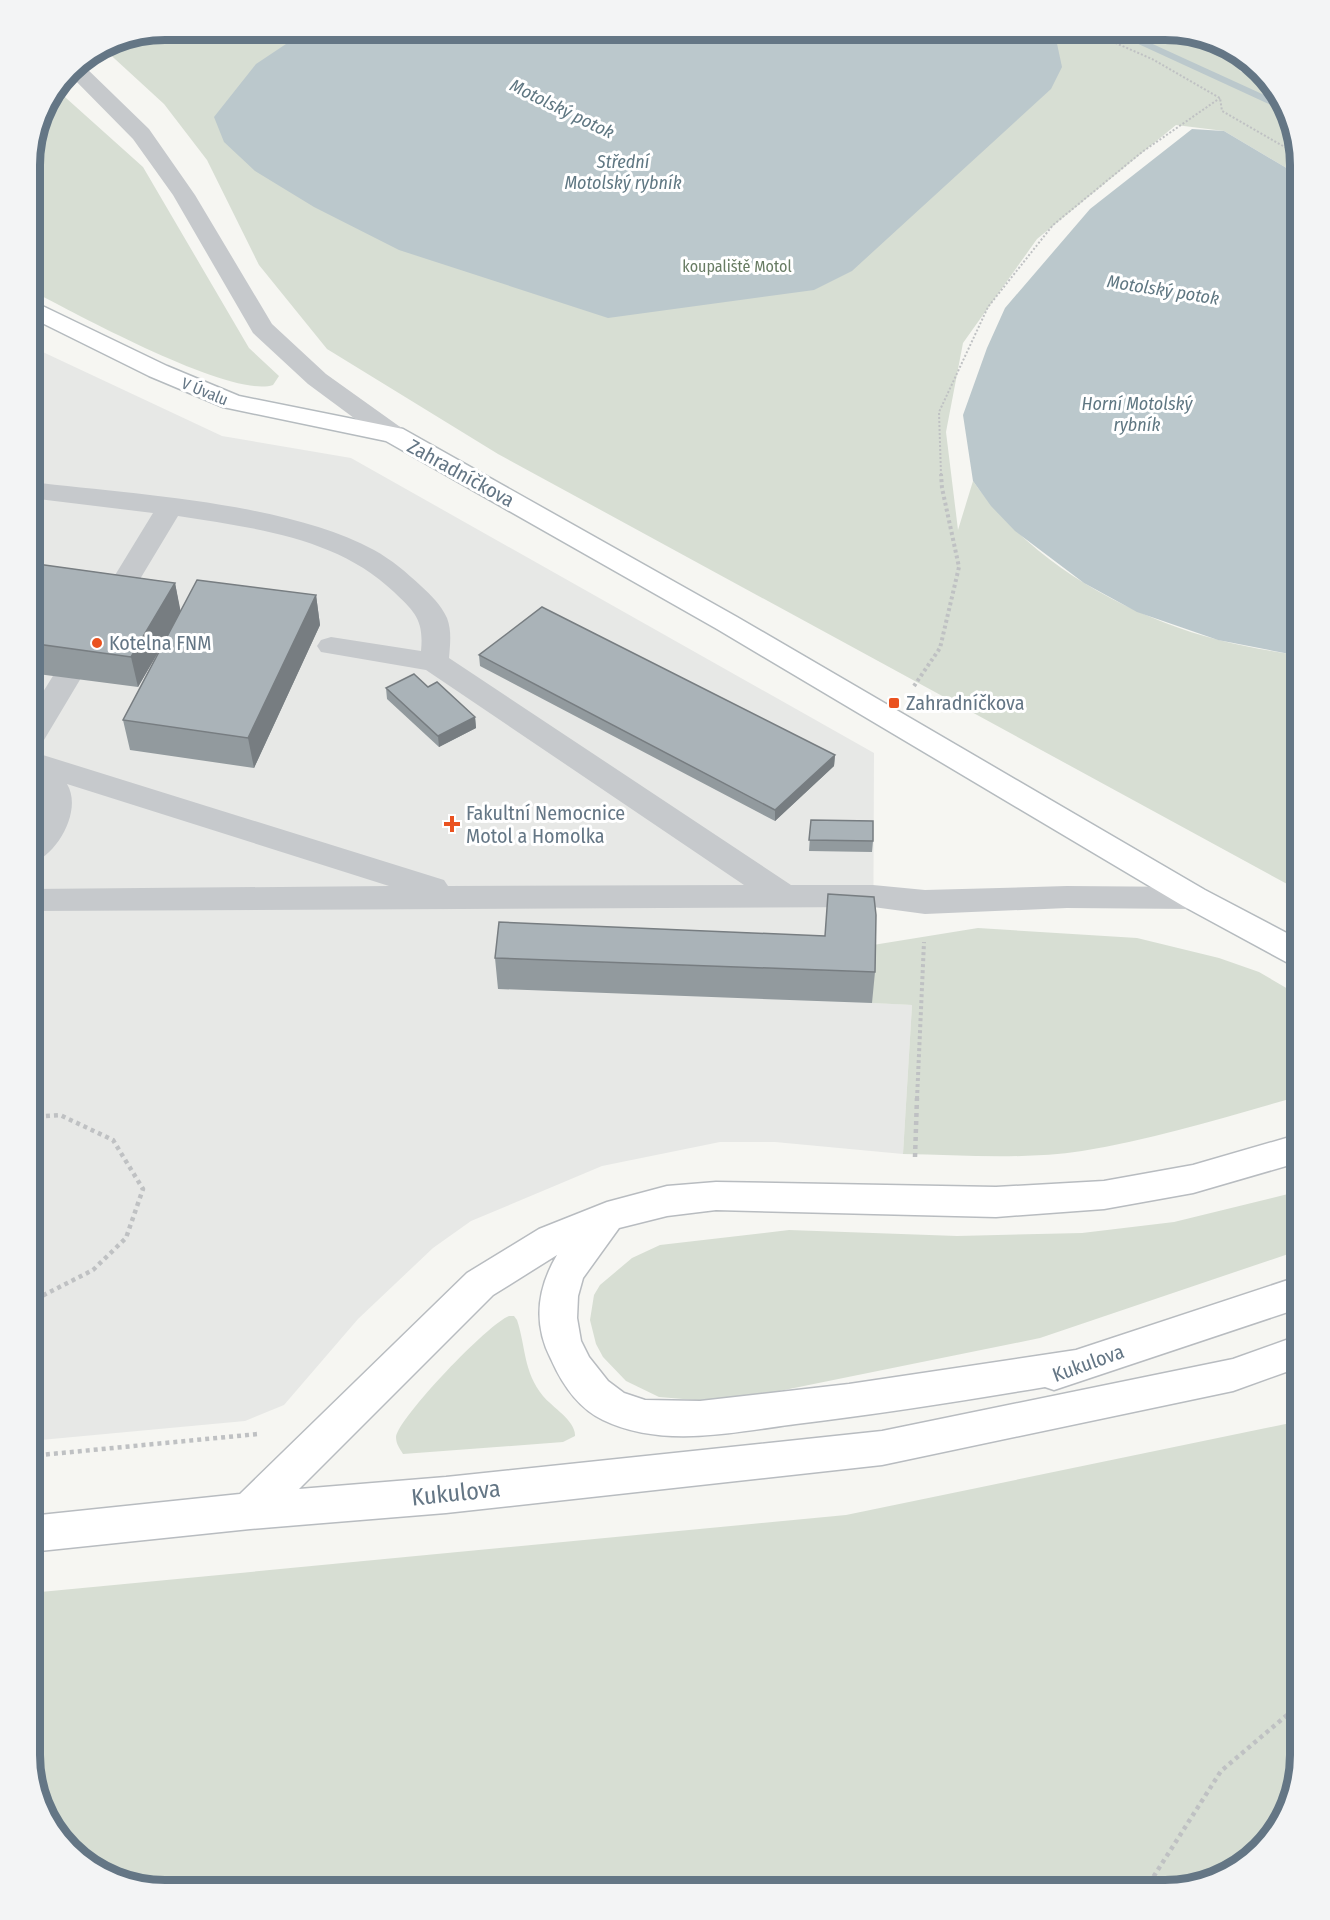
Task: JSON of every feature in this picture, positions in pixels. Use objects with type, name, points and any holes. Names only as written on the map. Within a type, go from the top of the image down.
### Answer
[{"type":"main road","name":"V Úvalu","points":[[41,312],[158,371],[232,402],[394,435]]},
{"type":"main road","name":"Zahradníčkova","points":[[394,435],[737,629],[1194,898],[1290,950]]},
{"type":"main road","points":[[250,1511],[480,1284],[552,1240],[607,1217],[667,1201],[716,1196],[996,1202],[1104,1195],[1192,1179],[1290,1151]]},
{"type":"main road","points":[[607,1217],[564,1277],[559,1306],[559,1325],[567,1355],[583,1382],[605,1402],[629,1413],[663,1419],[742,1414],[856,1401],[1074,1366]]},
{"type":"main road","name":"Kukulova","points":[[882,1448],[1074,1366],[1290,1295]]},
{"type":"main road","name":"Kukulova","points":[[40,1533],[250,1511],[446,1495],[882,1448],[1233,1375],[1290,1355]]},
{"type":"main road","points":[[1233,1375],[1290,1366]]},
{"type":"street","name":"Zahradníčkova","points":[[80,74],[141,134],[154,152],[184,195],[262,328],[317,379],[394,435]]},
{"type":"street","points":[[41,491],[171,507],[267,523],[331,542],[376,562],[406,584],[432,615],[437,638],[434,662]]},
{"type":"street","points":[[112,603],[171,507]]},
{"type":"street","points":[[331,646],[434,662],[784,896]]},
{"type":"street","points":[[41,736],[66,678]]},
{"type":"street","points":[[41,757],[464,897]]},
{"type":"street","points":[[41,764],[55,783],[60,800],[51,827],[41,840]]},
{"type":"street","points":[[41,900],[112,897],[873,896],[925,902],[1067,897],[1194,898]]},
{"type":"path","points":[[1111,41],[1152,59],[1220,98]]},
{"type":"path","points":[[1220,98],[1222,111],[1288,149]]},
{"type":"path","points":[[914,687],[940,648],[959,567],[942,488],[939,412],[988,307],[1053,225],[1142,152],[1220,98]]},
{"type":"path","points":[[915,1164],[925,902]]},
{"type":"path","points":[[40,1116],[60,1115],[113,1140],[143,1189],[126,1238],[93,1270],[40,1297]]},
{"type":"path","points":[[1151,1880],[1221,1771],[1290,1712]]},
{"type":"shaded area","name":"Fakultní Nemocnice Motol a Homolka","points":[[41,351],[222,436],[351,458],[874,753],[873,1003],[912,1005],[903,1154],[775,1142],[720,1142],[602,1166],[471,1221],[433,1248],[358,1319],[284,1405],[245,1421],[40,1440]]},
{"type":"green space","name":"koupaliště Motol","points":[[165,40],[1173,41],[1205,47],[1220,53],[1238,65],[1240,71],[1252,76],[1259,83],[1273,103],[1285,133],[1290,170],[1224,131],[1176,125],[1037,239],[963,343],[946,432],[958,530],[973,481],[996,510],[1022,536],[1082,582],[1149,616],[1184,630],[1249,647],[1290,654],[1290,886],[498,454],[327,349],[259,265],[207,160],[164,104],[109,54],[133,45]]},
{"type":"green space","points":[[63,95],[143,167],[249,348],[279,376],[273,385],[252,386],[224,379],[190,367],[116,334],[41,296],[41,157],[50,118]]},
{"type":"green space","points":[[978,928],[1137,938],[1219,958],[1259,972],[1290,990],[1290,1099],[1165,1134],[1082,1151],[1015,1156],[903,1154],[912,1005],[872,1003],[873,945]]},
{"type":"green space","points":[[1290,1193],[1290,1253],[1040,1338],[755,1396],[707,1401],[659,1397],[626,1381],[603,1357],[596,1344],[590,1320],[594,1295],[600,1285],[632,1258],[660,1245],[789,1230],[957,1236],[1082,1233],[1174,1222]]},
{"type":"green space","points":[[509,1316],[514,1316],[517,1320],[528,1368],[537,1387],[572,1425],[575,1436],[563,1442],[403,1454],[396,1437],[412,1411],[465,1352]]},
{"type":"green space","points":[[1290,1423],[1290,1755],[1280,1802],[1264,1831],[1241,1854],[1227,1863],[1197,1875],[1165,1880],[157,1879],[125,1873],[89,1854],[66,1831],[50,1802],[40,1755],[40,1592],[846,1515]]},
{"type":"water","name":"Střední Motolský rybník","points":[[292,40],[1056,41],[1062,67],[1051,89],[852,271],[814,290],[608,318],[399,250],[314,207],[255,171],[224,142],[214,117],[256,64]]},
{"type":"water","name":"Horní Motolský rybník","points":[[1192,129],[1224,131],[1290,170],[1290,654],[1218,640],[1137,612],[1084,583],[1015,531],[991,506],[973,481],[963,415],[987,348],[1005,308],[1090,209]]},
{"type":"building","points":[[41,564],[175,583],[131,657],[41,644]]},
{"type":"building","points":[[197,580],[316,595],[248,738],[123,720]]},
{"type":"building","points":[[542,607],[835,755],[775,810],[479,655]]},
{"type":"building","points":[[414,674],[428,687],[437,682],[475,717],[438,736],[386,688]]},
{"type":"building","points":[[811,820],[873,821],[873,841],[809,840]]},
{"type":"building","points":[[828,894],[874,897],[875,972],[495,958],[499,922],[825,936]]},
{"type":"waterway","points":[[1137,41],[1273,104]]},
{"type":"place","name":"Kotelna FNM","points":[[97,643]]},
{"type":"place","name":"Zahradníčkova","points":[[894,703]]},
{"type":"place","name":"Fakultní Nemocnice Motol a Homolka","points":[[452,824]]},
{"type":"water label","name":"Motolský potok","points":[[562,109]]},
{"type":"water label","name":"Motolský potok","points":[[1163,290]]}]
